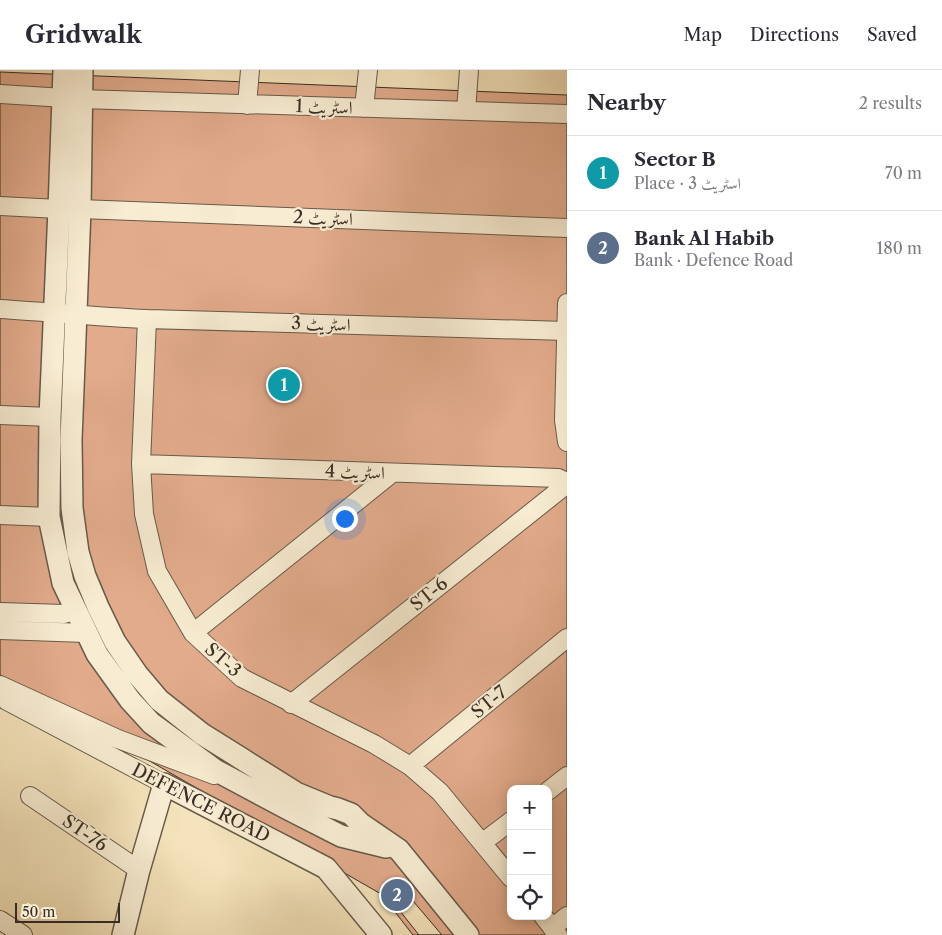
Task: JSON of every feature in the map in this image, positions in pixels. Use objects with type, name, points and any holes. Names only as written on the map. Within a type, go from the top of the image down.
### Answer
[{"type":"street","points":[[64,70],[72,99],[70,209],[65,314],[72,508],[78,552],[85,576],[115,642],[136,674],[159,700],[210,739],[296,793],[346,812],[351,829],[326,868]]},
{"type":"street","points":[[72,99],[82,70]]},
{"type":"street","points":[[247,105],[250,70]]},
{"type":"street","points":[[364,108],[368,70]]},
{"type":"street","points":[[466,111],[469,70]]},
{"type":"street","name":"اسٹریٹ 1","points":[[0,94],[72,99],[567,114]]},
{"type":"street","name":"اسٹریٹ 2","points":[[0,206],[567,228]]},
{"type":"street","points":[[567,303],[564,420],[567,442]]},
{"type":"street","name":"اسٹریٹ 3","points":[[0,310],[146,319],[566,331]]},
{"type":"street","points":[[65,314],[50,417],[49,517],[64,583],[86,634],[97,654],[130,700],[152,723],[215,770],[321,826],[351,829],[399,850],[468,935]]},
{"type":"street","name":"ST-3","points":[[146,319],[141,464],[144,514],[157,570],[193,634],[242,678],[374,744],[410,766],[440,792],[509,875]]},
{"type":"street","points":[[0,415],[50,417]]},
{"type":"street","name":"اسٹریٹ 4","points":[[141,464],[391,474],[558,478],[567,483]]},
{"type":"street","points":[[193,634],[391,474]]},
{"type":"street","name":"ST-6","points":[[291,704],[567,483]]},
{"type":"street","points":[[0,515],[49,517]]},
{"type":"street","points":[[0,612],[64,614],[76,610]]},
{"type":"street","points":[[0,630],[86,634]]},
{"type":"street","name":"ST-7","points":[[410,766],[567,638]]},
{"type":"street","points":[[0,685],[118,739],[248,787]]},
{"type":"street","name":"DEFENCE ROAD","points":[[0,698],[326,868],[381,935]]},
{"type":"street","points":[[552,788],[567,776]]},
{"type":"street","points":[[123,935],[139,870],[164,784]]},
{"type":"street","name":"ST-76","points":[[30,796],[139,870]]},
{"type":"street","points":[[304,857],[332,808]]},
{"type":"street","points":[[482,843],[507,823]]},
{"type":"street","points":[[551,926],[567,916]]},
{"type":"street","points":[[0,920],[23,935]]},
{"type":"building","points":[[0,72],[567,95],[567,935],[413,935],[381,894],[0,675]]},
{"type":"building","points":[[397,877],[413,899],[397,911],[380,891]]},
{"type":"building","points":[[413,901],[442,935],[419,935],[400,911]]},
{"type":"place","name":"Sector B","points":[[284,385]]},
{"type":"place","name":"Bank Al Habib","points":[[397,895]]}]
